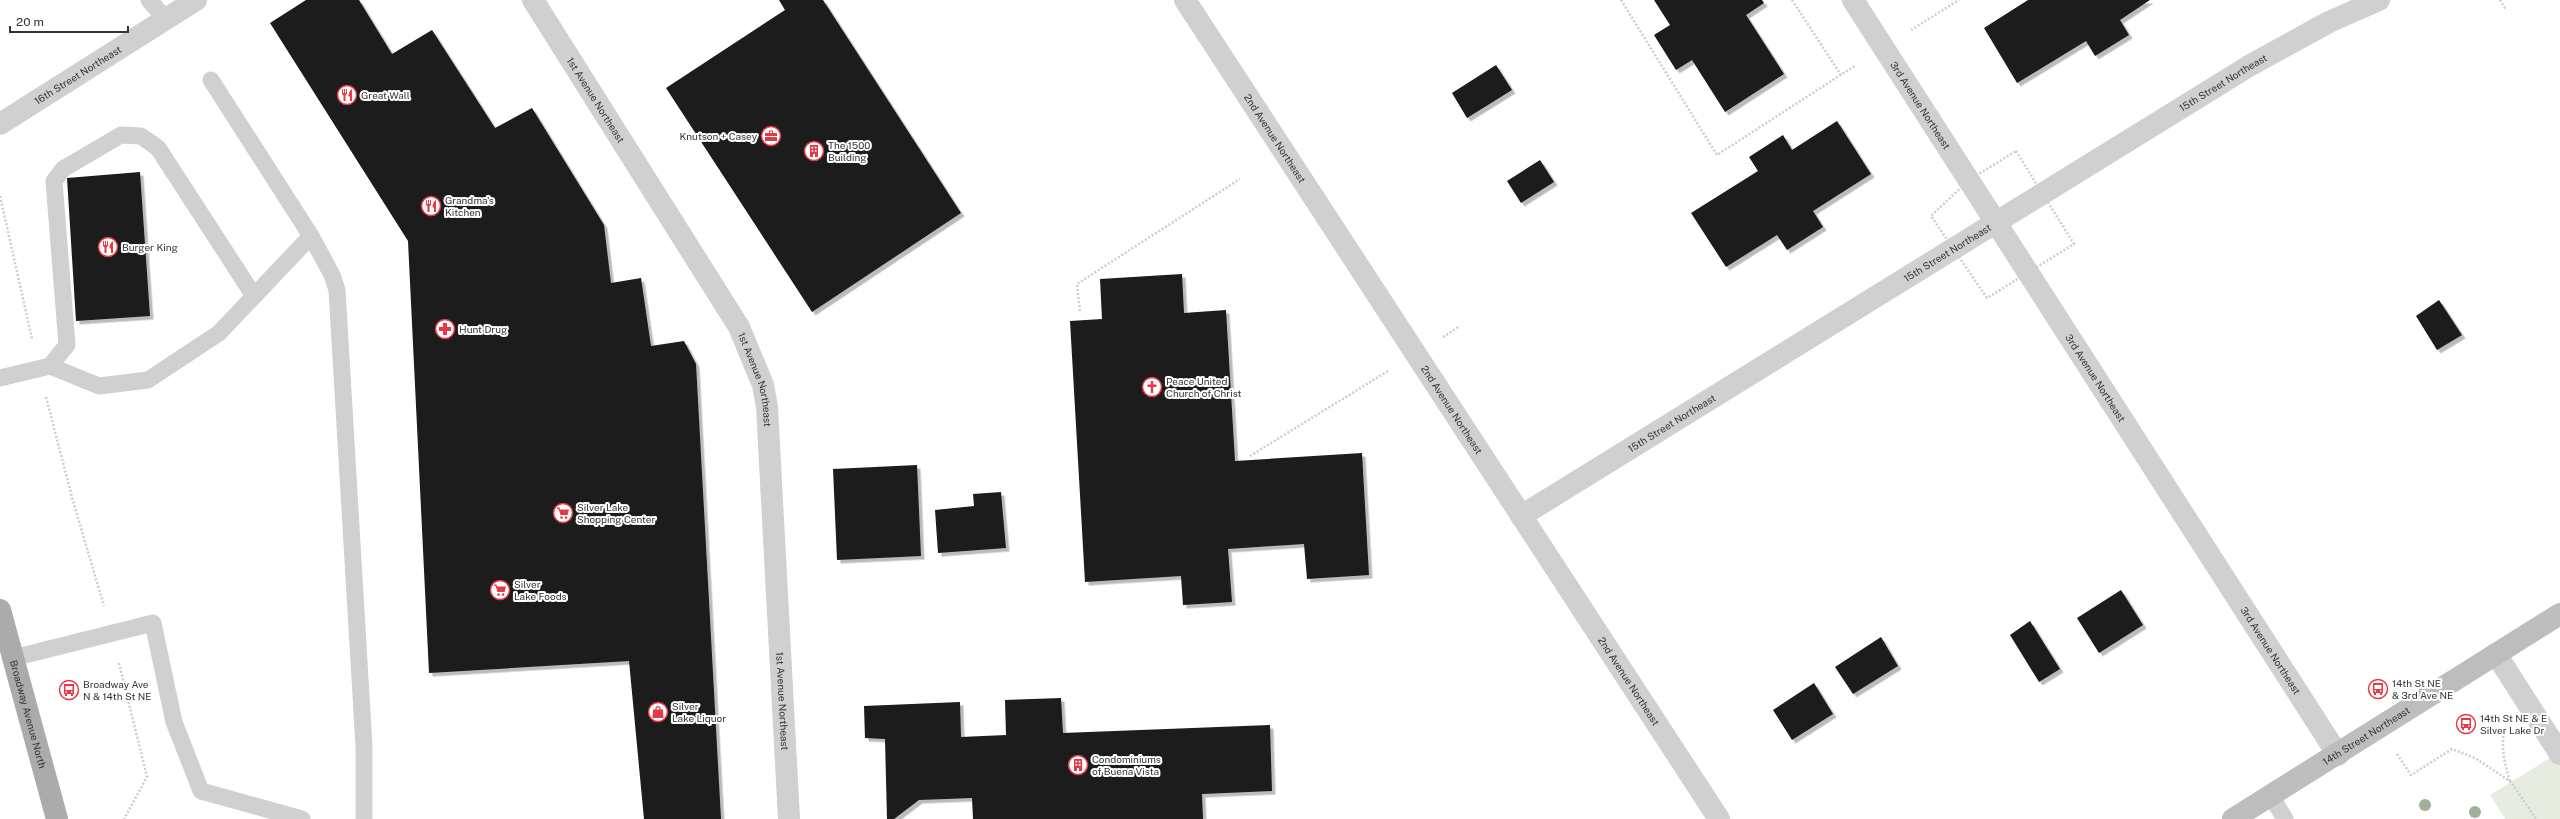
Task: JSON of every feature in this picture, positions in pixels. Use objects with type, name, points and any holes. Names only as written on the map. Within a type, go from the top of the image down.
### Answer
[{"type":"main road","name":"Broadway Avenue North","points":[[0,610],[57,819]]},
{"type":"main road","name":"14th Street Northeast","points":[[2232,819],[2338,755],[2560,614]]},
{"type":"street","name":"16th Street Northeast","points":[[0,124],[196,0]]},
{"type":"street","name":"1st Avenue Northeast","points":[[533,0],[739,327],[763,385],[770,449],[789,819]]},
{"type":"street","name":"2nd Avenue Northeast","points":[[1185,0],[1719,819]]},
{"type":"street","name":"3rd Avenue Northeast","points":[[1853,0],[2338,755]]},
{"type":"street","name":"15th Street Northeast","points":[[1521,516],[2249,66],[2328,22],[2379,0]]},
{"type":"street","points":[[2496,654],[2560,754]]},
{"type":"lane","points":[[149,0],[166,19]]},
{"type":"lane","points":[[211,80],[311,236],[332,275],[337,290],[364,746],[364,819]]},
{"type":"lane","points":[[44,368],[67,345],[54,181],[62,169],[121,135],[141,136],[158,148],[254,296]]},
{"type":"lane","points":[[0,378],[44,368],[99,386],[148,380],[219,333],[311,236]]},
{"type":"lane","points":[[14,658],[153,623],[174,722],[201,791],[302,819]]},
{"type":"lane","points":[[2271,796],[2285,819]]},
{"type":"path","points":[[1621,0],[1717,155],[1841,75],[1792,0]]},
{"type":"path","points":[[1930,18],[1959,0]]},
{"type":"path","points":[[2500,0],[2506,10]]},
{"type":"path","points":[[1080,311],[1077,284],[1240,179]]},
{"type":"path","points":[[0,196],[44,368],[73,500],[112,633],[147,777],[124,819]]},
{"type":"path","points":[[1250,456],[1371,382]]},
{"type":"path","points":[[2507,724],[2503,745],[2504,762],[2510,782],[2536,819]]},
{"type":"path","points":[[2411,775],[2452,749],[2475,758],[2510,782]]},
{"type":"shaded area","points":[[2560,752],[2560,819],[2505,819],[2490,795]]},
{"type":"building","name":"Silver Lake Shopping Center","points":[[306,0],[359,0],[392,54],[432,30],[495,128],[532,108],[604,225],[611,283],[641,278],[651,346],[684,341],[696,364],[721,819],[644,819],[629,661],[429,673],[408,241],[270,23]]},
{"type":"building","name":"The 1500 Building","points":[[779,0],[823,0],[961,213],[812,312],[666,88],[785,10]]},
{"type":"building","points":[[1654,0],[1762,0],[1764,3],[1746,15],[1784,74],[1725,112],[1692,60],[1676,70],[1654,35],[1670,25]]},
{"type":"building","points":[[2028,0],[2150,0],[2120,20],[2129,35],[2095,56],[2086,41],[2017,83],[1984,28]]},
{"type":"building","points":[[1496,65],[1512,90],[1467,118],[1452,93]]},
{"type":"building","points":[[1837,121],[1871,174],[1813,211],[1823,227],[1787,250],[1777,235],[1726,267],[1691,213],[1758,171],[1749,157],[1783,135],[1792,150]]},
{"type":"building","points":[[1540,160],[1554,182],[1521,203],[1507,181]]},
{"type":"building","name":"Burger King","points":[[140,172],[150,316],[76,321],[67,178]]},
{"type":"building","name":"Peace United Church of Christ","points":[[1182,274],[1184,313],[1226,310],[1235,461],[1362,453],[1369,575],[1307,579],[1304,544],[1228,549],[1232,602],[1183,605],[1181,576],[1085,582],[1070,321],[1102,319],[1100,279]]},
{"type":"building","points":[[2439,300],[2462,335],[2437,350],[2416,316]]},
{"type":"building","points":[[917,465],[921,556],[837,560],[833,469]]},
{"type":"building","points":[[1001,492],[1006,548],[938,553],[935,510],[974,506],[973,494]]},
{"type":"building","points":[[2121,590],[2143,625],[2099,653],[2077,618]]},
{"type":"building","points":[[2030,621],[2060,669],[2039,682],[2010,635]]},
{"type":"building","points":[[1881,637],[1898,666],[1853,694],[1835,667]]},
{"type":"building","points":[[1814,683],[1833,714],[1792,740],[1773,710]]},
{"type":"building","name":"Condominiums of Buena Vista","points":[[1061,698],[1063,733],[1270,725],[1272,791],[1202,794],[1203,819],[973,819],[972,798],[919,800],[894,819],[887,819],[885,739],[865,738],[864,706],[960,702],[961,737],[1006,735],[1005,700]]},
{"type":"place","name":"Great Wall","points":[[347,95]]},
{"type":"place","name":"Knutson + Casey","points":[[771,136]]},
{"type":"place","name":"The 1500 Building","points":[[814,151]]},
{"type":"place","name":"Grandma's Kitchen","points":[[431,206]]},
{"type":"place","name":"Burger King","points":[[108,247]]},
{"type":"place","name":"Hunt Drug","points":[[445,329]]},
{"type":"place","name":"Peace United Church of Christ","points":[[1152,387]]},
{"type":"place","name":"Silver Lake Shopping Center","points":[[563,513]]},
{"type":"place","name":"Silver Lake Foods","points":[[500,590]]},
{"type":"place","name":"14th St NE & 3rd Ave NE","points":[[2378,689]]},
{"type":"place","name":"Broadway Ave N & 14th St NE","points":[[69,690]]},
{"type":"place","name":"Silver Lake Liquor","points":[[658,712]]},
{"type":"place","name":"14th St NE & E Silver Lake Dr","points":[[2466,724]]},
{"type":"place","name":"Condominiums of Buena Vista","points":[[1078,765]]}]
